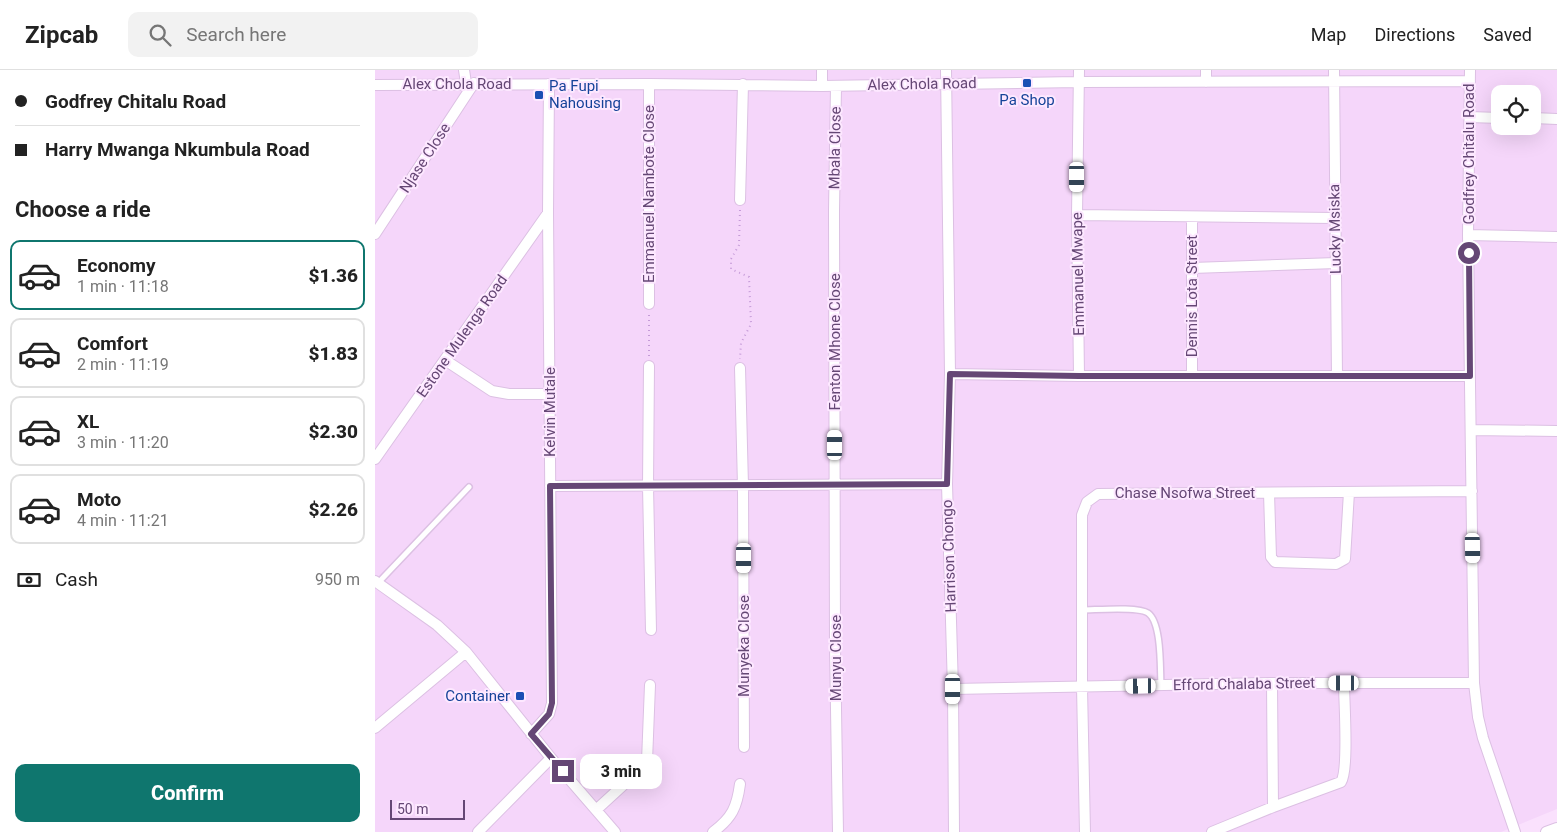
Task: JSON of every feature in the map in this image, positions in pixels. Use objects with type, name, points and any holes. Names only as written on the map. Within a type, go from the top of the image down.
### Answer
[{"type":"street","points":[[464,70],[470,83]]},
{"type":"street","points":[[822,70],[822,86]]},
{"type":"street","name":"Harrison Chongo","points":[[946,70],[950,374],[947,484],[953,689],[954,832]]},
{"type":"street","name":"Emmanuel Mwape","points":[[1079,70],[1077,215],[1079,376]]},
{"type":"street","points":[[1206,70],[1206,82]]},
{"type":"street","name":"Lucky Msiska","points":[[1334,70],[1337,376]]},
{"type":"street","name":"Alex Chola Road","points":[[375,85],[470,83],[836,86],[1078,82],[1334,82],[1470,75]]},
{"type":"street","name":"Godfrey Chitalu Road","points":[[1470,75],[1468,235],[1474,683],[1478,717],[1483,738],[1515,832]]},
{"type":"street","name":"Njase Close","points":[[375,234],[470,83]]},
{"type":"street","name":"Kelvin Mutale","points":[[531,734],[549,714],[552,703],[548,213],[549,84]]},
{"type":"street","name":"Emmanuel Nambote Close","points":[[649,84],[649,304]]},
{"type":"street","points":[[740,200],[743,84]]},
{"type":"street","name":"Mbala Close","points":[[835,230],[836,86]]},
{"type":"street","points":[[1469,117],[1491,118]]},
{"type":"street","points":[[1541,118],[1557,118]]},
{"type":"street","name":"Estone Mulenga Road","points":[[375,459],[548,213]]},
{"type":"street","points":[[1077,215],[1334,218]]},
{"type":"street","name":"Dennis Lota Street","points":[[1192,217],[1192,375]]},
{"type":"street","name":"Fenton Mhone Close","points":[[835,230],[835,483]]},
{"type":"street","points":[[1468,235],[1557,237]]},
{"type":"street","points":[[1192,268],[1336,263]]},
{"type":"street","points":[[445,360],[492,391],[509,394],[549,394]]},
{"type":"street","points":[[649,366],[648,486],[651,630]]},
{"type":"street","name":"Munyeka Close","points":[[740,368],[743,486],[744,747]]},
{"type":"street","points":[[950,374],[1079,376],[1470,376]]},
{"type":"street","points":[[1471,430],[1557,430]]},
{"type":"street","points":[[550,486],[743,486],[835,483],[947,484]]},
{"type":"street","name":"Munyu Close","points":[[835,483],[838,832]]},
{"type":"street","name":"Chase Nsofwa Street","points":[[1085,832],[1082,687],[1082,515],[1087,502],[1098,494],[1472,491]]},
{"type":"street","points":[[1269,493],[1271,557],[1273,560],[1275,562],[1336,564],[1345,559],[1349,492]]},
{"type":"street","points":[[376,582],[437,625],[465,652],[531,734],[615,832]]},
{"type":"street","points":[[375,728],[465,652]]},
{"type":"street","points":[[1272,683],[1273,806]]},
{"type":"street","name":"Efford Chalaba Street","points":[[953,689],[1272,683],[1474,683]]},
{"type":"street","points":[[1212,832],[1273,806],[1341,782],[1345,761],[1344,683]]},
{"type":"street","points":[[597,810],[647,761],[650,685]]},
{"type":"street","points":[[479,832],[551,758]]},
{"type":"street","points":[[713,832],[731,816],[737,803],[740,784]]},
{"type":"street","points":[[1546,832],[1557,828]]},
{"type":"lane","points":[[376,582],[469,487]]},
{"type":"lane","points":[[1082,610],[1136,610],[1148,613],[1155,622],[1158,631],[1161,685]]},
{"type":"path","points":[[740,200],[739,245],[731,259],[731,269],[749,276],[751,324],[741,342],[740,368]]},
{"type":"path","points":[[649,304],[649,366]]},
{"type":"shaded area","points":[[375,70],[1557,70],[1557,809],[1501,832],[375,832]]},
{"type":"place","name":"Pa Shop","points":[[1027,83]]},
{"type":"place","name":"Pa Fupi Nahousing","points":[[539,95]]},
{"type":"place","name":"Container","points":[[520,696]]},
{"type":"route","points":[[563,771],[531,734],[549,714],[552,703],[550,486],[743,486],[835,483],[947,484],[950,374],[1079,376],[1470,376],[1469,253]]}]
